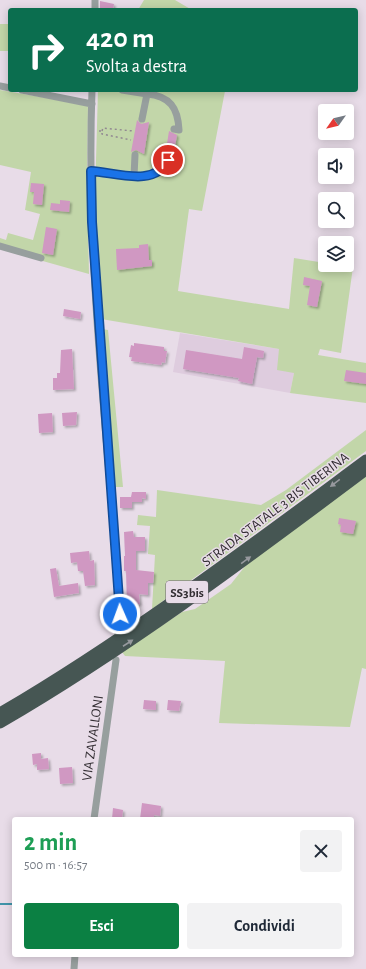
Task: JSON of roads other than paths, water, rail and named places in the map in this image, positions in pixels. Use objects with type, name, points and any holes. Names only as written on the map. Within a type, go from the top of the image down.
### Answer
[{"type":"highway","name":"STRADA STATALE 3 BIS TIBERINA","points":[[0,714],[137,627],[202,582],[366,460]]},
{"type":"highway","name":"STRADA STATALE 3 BIS TIBERINA","points":[[0,723],[140,635],[232,570],[366,470]]},
{"type":"street","points":[[32,92],[92,104]]},
{"type":"street","points":[[92,92],[92,222],[118,579],[120,614],[118,633]]},
{"type":"street","points":[[134,92],[166,99],[174,107],[178,118],[180,130],[174,129]]},
{"type":"street","points":[[142,119],[147,94]]},
{"type":"street","points":[[91,171],[134,176],[148,176],[159,171],[165,166],[169,154]]},
{"type":"street","points":[[134,176],[135,155]]},
{"type":"street","points":[[0,246],[42,258]]},
{"type":"street","name":"VIA ZAVALLONI","points":[[94,817],[116,660]]},
{"type":"street","points":[[74,969],[75,957]]},
{"type":"waterway","points":[[0,904],[12,904]]}]
